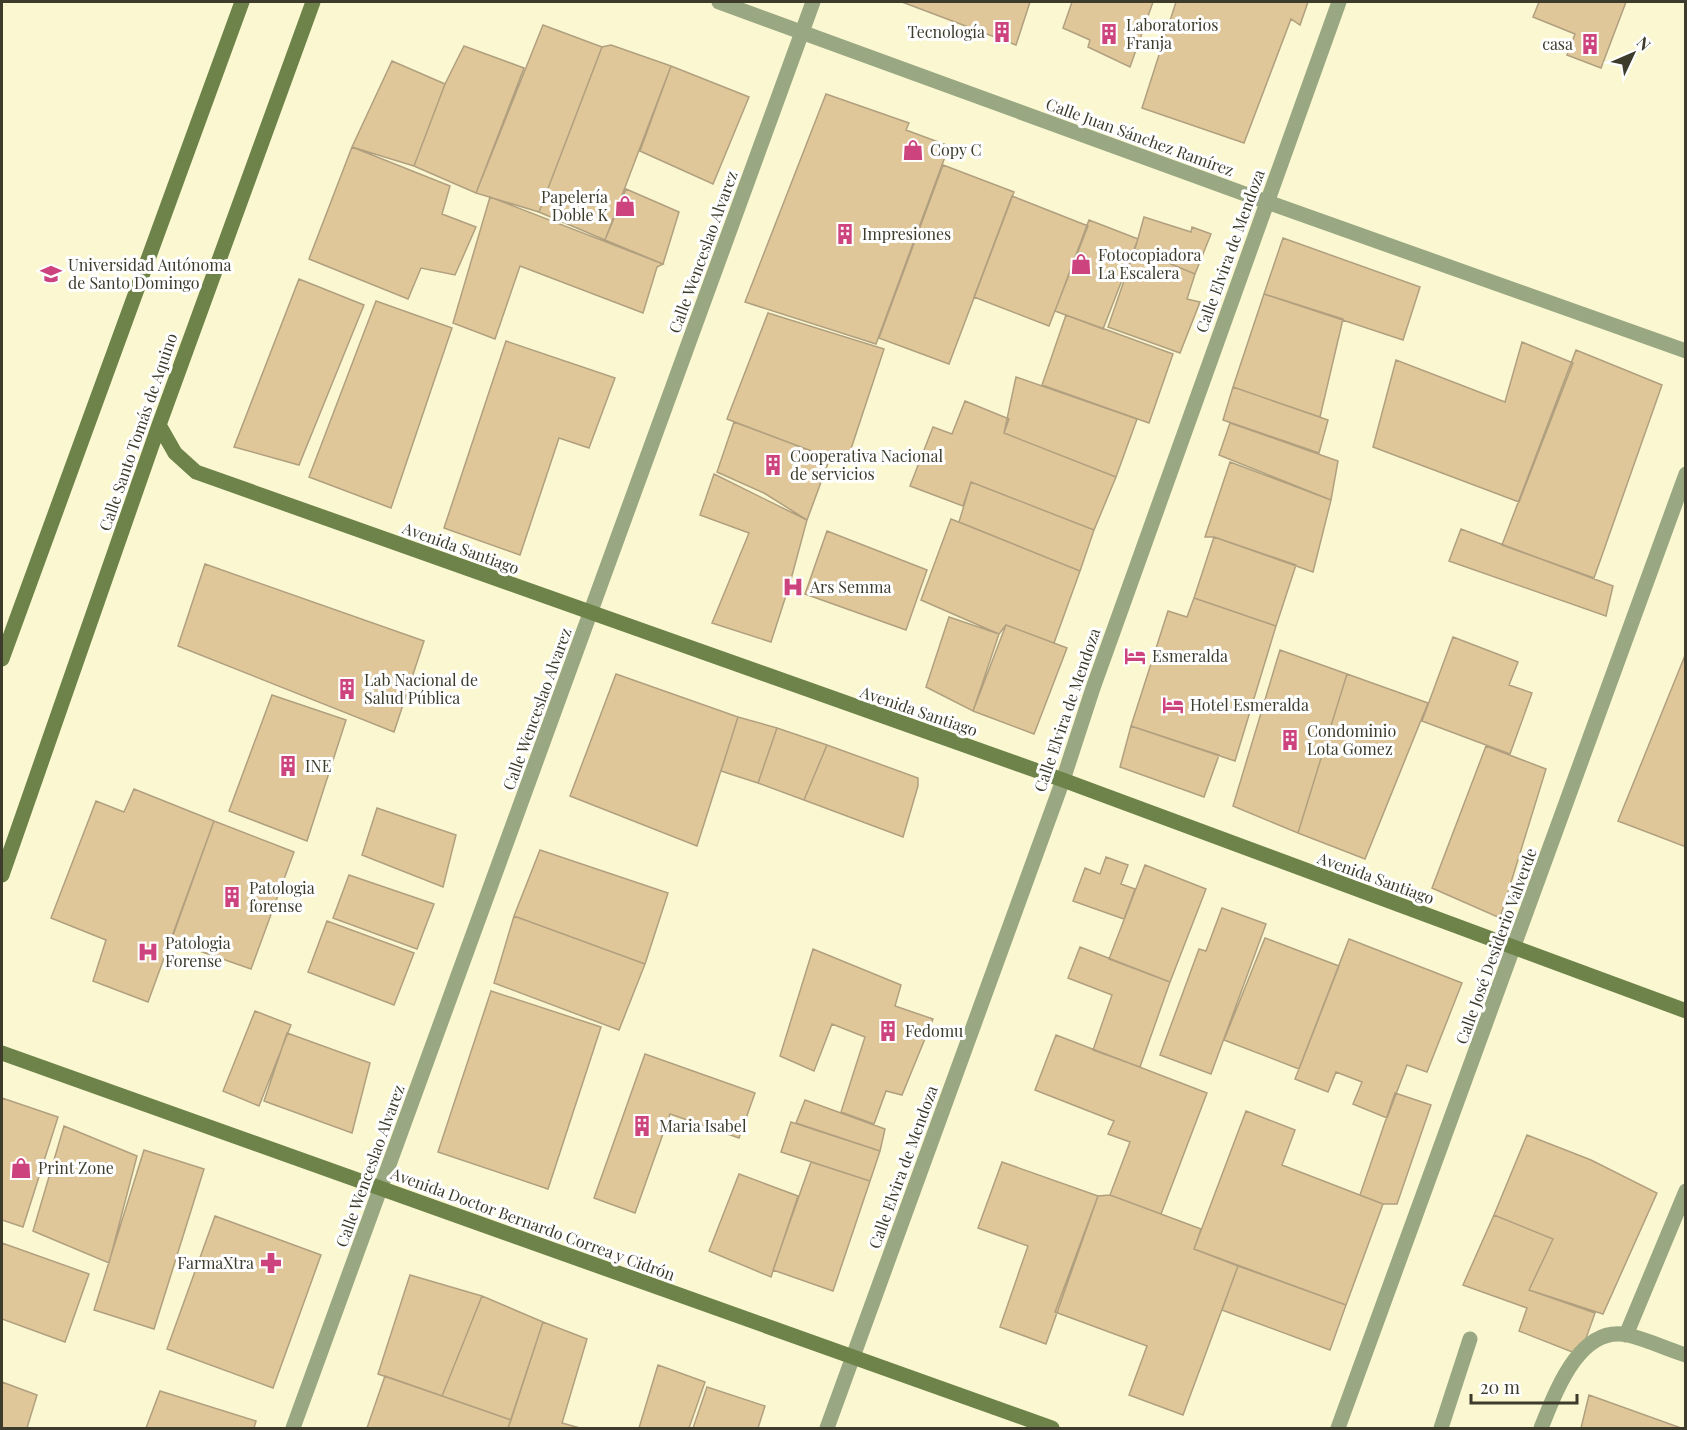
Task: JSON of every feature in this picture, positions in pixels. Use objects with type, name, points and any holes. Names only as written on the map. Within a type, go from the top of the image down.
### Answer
[{"type":"street","points":[[2,659],[242,2]]},
{"type":"street","name":"Calle Santo Tomás de Aquino","points":[[2,875],[159,424],[313,2]]},
{"type":"street","name":"Calle Juan Sánchez Ramírez","points":[[719,2],[1267,202],[1686,351]]},
{"type":"street","name":"Calle Wenceslao Alvarez","points":[[293,1428],[813,2]]},
{"type":"street","name":"Calle Elvira de Mendoza","points":[[827,1428],[1063,780],[1093,688],[1339,2]]},
{"type":"street","name":"Avenida Santiago","points":[[159,424],[175,453],[196,472],[1063,780],[1686,1011]]},
{"type":"street","name":"Calle José Desiderio Valverde","points":[[1338,1428],[1686,474]]},
{"type":"street","name":"Avenida Doctor Bernardo Correa y Cidrón","points":[[2,1053],[1052,1428]]},
{"type":"street","points":[[1626,1335],[1686,1191]]},
{"type":"street","points":[[1541,1428],[1562,1376],[1590,1344],[1604,1336],[1626,1335],[1686,1355]]},
{"type":"street","points":[[1441,1428],[1470,1339]]},
{"type":"building","name":"Tecnología","points":[[902,2],[1030,2],[1016,45]]},
{"type":"building","name":"Laboratorios Franja","points":[[1072,2],[1153,2],[1130,67],[1088,47],[1090,40],[1063,28]]},
{"type":"building","points":[[1176,2],[1308,2],[1300,25],[1291,19],[1244,143],[1142,108]]},
{"type":"building","name":"casa","points":[[1539,2],[1626,2],[1601,68],[1567,55],[1575,34],[1533,17]]},
{"type":"building","points":[[543,25],[602,47],[539,212],[476,193]]},
{"type":"building","points":[[611,45],[671,66],[605,240],[539,212],[602,47]]},
{"type":"building","points":[[464,46],[524,68],[476,193],[414,166],[445,84]]},
{"type":"building","points":[[392,61],[445,84],[414,166],[352,147]]},
{"type":"building","points":[[671,66],[749,97],[713,184],[640,151]]},
{"type":"building","name":"Impresiones","points":[[826,94],[909,123],[906,130],[949,146],[876,344],[745,302]]},
{"type":"building","points":[[352,147],[450,186],[442,214],[476,227],[455,275],[421,268],[408,299],[309,259]]},
{"type":"building","points":[[943,165],[1014,192],[949,364],[879,338]]},
{"type":"building","points":[[626,189],[679,212],[663,264],[605,240]]},
{"type":"building","points":[[1012,196],[1088,226],[1049,326],[974,297]]},
{"type":"building","points":[[490,197],[663,264],[657,267],[643,313],[520,266],[495,339],[453,323]]},
{"type":"building","points":[[1144,217],[1191,232],[1192,227],[1211,234],[1195,274],[1135,249]]},
{"type":"building","points":[[1089,220],[1138,239],[1103,329],[1055,311]]},
{"type":"building","points":[[1283,238],[1420,287],[1403,340],[1264,294]]},
{"type":"building","points":[[1135,249],[1195,274],[1187,299],[1200,302],[1180,353],[1108,327]]},
{"type":"building","points":[[299,279],[364,305],[299,465],[234,447]]},
{"type":"building","points":[[1264,294],[1343,319],[1320,417],[1233,387]]},
{"type":"building","points":[[376,301],[452,328],[391,508],[309,477]]},
{"type":"building","points":[[768,313],[884,349],[846,464],[727,419]]},
{"type":"building","points":[[1066,315],[1173,354],[1149,423],[1042,385]]},
{"type":"building","points":[[506,341],[615,378],[589,448],[559,438],[520,555],[444,528]]},
{"type":"building","points":[[1522,342],[1573,363],[1519,502],[1373,447],[1396,360],[1505,402]]},
{"type":"building","points":[[1576,350],[1662,385],[1594,578],[1502,545]]},
{"type":"building","points":[[1016,377],[1137,419],[1116,477],[1004,433]]},
{"type":"building","points":[[1233,387],[1328,420],[1319,453],[1223,420]]},
{"type":"building","points":[[965,401],[1009,419],[1004,433],[1116,477],[1094,530],[971,482],[963,506],[910,486],[933,427],[952,434]]},
{"type":"building","name":"Cooperativa Nacional de servicios","points":[[734,422],[830,458],[807,520],[764,493],[717,472]]},
{"type":"building","points":[[1230,423],[1338,461],[1331,500],[1219,455]]},
{"type":"building","points":[[1230,462],[1331,500],[1313,572],[1214,537],[1205,537]]},
{"type":"building","points":[[714,474],[807,520],[771,642],[712,623],[749,533],[700,515]]},
{"type":"building","points":[[971,482],[1094,530],[1080,571],[959,522]]},
{"type":"building","points":[[951,519],[1080,571],[1054,643],[1006,625],[999,634],[921,600]]},
{"type":"building","points":[[1461,529],[1613,586],[1606,616],[1449,561]]},
{"type":"building","name":"Ars Semma","points":[[827,531],[927,570],[906,630],[805,594]]},
{"type":"building","points":[[1214,537],[1296,565],[1276,626],[1194,598]]},
{"type":"building","name":"Lab Nacional de Salud Pública","points":[[205,564],[424,641],[394,732],[178,646]]},
{"type":"building","points":[[1194,598],[1276,626],[1235,761],[1131,726],[1168,611],[1187,617]]},
{"type":"building","points":[[949,617],[999,634],[973,711],[926,687]]},
{"type":"building","points":[[1006,625],[1067,648],[1034,734],[973,711]]},
{"type":"building","points":[[1453,637],[1518,662],[1509,685],[1532,693],[1510,754],[1422,721]]},
{"type":"building","name":"Condominio Lota Gomez","points":[[1280,650],[1347,674],[1298,833],[1233,806]]},
{"type":"building","points":[[1686,653],[1686,847],[1618,821]]},
{"type":"building","points":[[616,674],[738,717],[697,846],[570,796]]},
{"type":"building","points":[[1347,674],[1428,703],[1365,859],[1298,833]]},
{"type":"building","name":"INE","points":[[272,695],[346,720],[307,841],[229,811]]},
{"type":"building","points":[[738,717],[777,728],[758,783],[721,771]]},
{"type":"building","points":[[1131,726],[1219,755],[1204,797],[1120,767]]},
{"type":"building","points":[[777,728],[827,745],[804,800],[758,783]]},
{"type":"building","points":[[827,745],[918,778],[918,786],[903,837],[804,800]]},
{"type":"building","points":[[1486,746],[1546,769],[1500,918],[1432,888]]},
{"type":"building","name":"Patologia Forense","points":[[134,789],[214,821],[148,1002],[93,981],[106,940],[51,918],[96,801],[124,812]]},
{"type":"building","points":[[377,808],[456,835],[443,887],[362,855]]},
{"type":"building","name":"Patologia forense","points":[[214,821],[294,852],[251,969],[171,941]]},
{"type":"building","points":[[540,850],[668,893],[645,964],[514,916]]},
{"type":"building","points":[[1106,857],[1128,865],[1121,884],[1135,889],[1124,919],[1073,901],[1085,868],[1100,874]]},
{"type":"building","points":[[1145,865],[1206,889],[1170,982],[1109,959]]},
{"type":"building","points":[[349,875],[434,904],[417,949],[333,918]]},
{"type":"building","points":[[1222,908],[1266,924],[1211,1074],[1160,1055],[1199,949],[1206,951]]},
{"type":"building","points":[[514,916],[645,964],[619,1030],[494,983]]},
{"type":"building","points":[[327,921],[414,953],[394,1005],[308,972]]},
{"type":"building","points":[[1265,938],[1339,966],[1299,1069],[1224,1040]]},
{"type":"building","points":[[1349,939],[1462,983],[1427,1072],[1407,1065],[1387,1118],[1353,1104],[1362,1082],[1336,1072],[1328,1092],[1295,1079]]},
{"type":"building","points":[[1080,947],[1170,982],[1140,1067],[1093,1050],[1112,995],[1068,978]]},
{"type":"building","name":"Fedomu","points":[[813,949],[901,985],[895,1006],[933,1019],[902,1095],[886,1091],[874,1124],[841,1112],[865,1037],[832,1024],[814,1071],[780,1056]]},
{"type":"building","points":[[491,991],[601,1027],[548,1189],[438,1152]]},
{"type":"building","points":[[255,1011],[291,1025],[259,1106],[223,1091]]},
{"type":"building","points":[[287,1033],[370,1063],[352,1133],[264,1101]]},
{"type":"building","points":[[1056,1035],[1207,1093],[1161,1214],[1110,1195],[1130,1142],[1108,1134],[1114,1121],[1035,1090]]},
{"type":"building","name":"Maria Isabel","points":[[645,1054],[755,1093],[739,1138],[670,1114],[635,1213],[594,1198]]},
{"type":"building","points":[[1395,1093],[1431,1105],[1397,1204],[1383,1204],[1360,1195]]},
{"type":"building","name":"Print Zone","points":[[2,1098],[58,1117],[23,1227],[2,1220]]},
{"type":"building","points":[[805,1100],[885,1129],[880,1151],[796,1123]]},
{"type":"building","points":[[1246,1111],[1295,1130],[1282,1165],[1383,1204],[1346,1305],[1194,1249]]},
{"type":"building","points":[[791,1122],[880,1151],[870,1181],[781,1152]]},
{"type":"building","points":[[64,1126],[137,1156],[109,1263],[33,1231]]},
{"type":"building","points":[[1527,1135],[1591,1160],[1657,1193],[1603,1314],[1529,1290],[1553,1239],[1494,1215]]},
{"type":"building","points":[[144,1150],[204,1169],[154,1329],[94,1310]]},
{"type":"building","points":[[811,1162],[870,1181],[833,1291],[773,1270]]},
{"type":"building","points":[[1002,1162],[1098,1196],[1046,1344],[1000,1327],[1028,1246],[978,1228]]},
{"type":"building","points":[[739,1174],[798,1196],[771,1277],[709,1251]]},
{"type":"building","points":[[1110,1195],[1201,1229],[1194,1249],[1238,1266],[1183,1415],[1129,1395],[1147,1346],[1055,1312],[1098,1196]]},
{"type":"building","points":[[1494,1215],[1553,1239],[1529,1290],[1595,1313],[1580,1355],[1519,1331],[1527,1308],[1463,1285]]},
{"type":"building","points":[[215,1216],[321,1255],[273,1388],[167,1349]]},
{"type":"building","points":[[2,1243],[89,1274],[65,1342],[2,1319]]},
{"type":"building","points":[[1238,1266],[1346,1305],[1330,1350],[1222,1310]]},
{"type":"building","points":[[410,1275],[482,1296],[442,1396],[378,1374]]},
{"type":"building","points":[[482,1296],[543,1322],[511,1420],[442,1396]]},
{"type":"building","points":[[543,1322],[587,1339],[562,1423],[580,1428],[508,1428]]},
{"type":"building","points":[[658,1365],[705,1382],[689,1428],[639,1428]]},
{"type":"building","points":[[385,1376],[511,1420],[508,1428],[367,1428]]},
{"type":"building","points":[[2,1382],[37,1395],[27,1428],[2,1428]]},
{"type":"building","points":[[707,1387],[765,1406],[758,1428],[693,1428]]},
{"type":"building","points":[[160,1391],[256,1421],[254,1428],[146,1428]]},
{"type":"building","points":[[1589,1395],[1667,1423],[1681,1428],[1581,1428]]},
{"type":"place","name":"Tecnología","points":[[1002,32]]},
{"type":"place","name":"Laboratorios Franja","points":[[1109,34]]},
{"type":"place","name":"casa","points":[[1590,44]]},
{"type":"place","name":"Copy C","points":[[913,150]]},
{"type":"place","name":"Papelería Doble K","points":[[625,206]]},
{"type":"place","name":"Impresiones","points":[[845,234]]},
{"type":"place","name":"Fotocopiadora La Escalera","points":[[1081,264]]},
{"type":"place","name":"Universidad Autónoma de Santo Domingo","points":[[51,274]]},
{"type":"place","name":"Cooperativa Nacional de servicios","points":[[773,465]]},
{"type":"place","name":"Ars Semma","points":[[793,587]]},
{"type":"place","name":"Esmeralda","points":[[1135,656]]},
{"type":"place","name":"Lab Nacional de Salud Pública","points":[[347,689]]},
{"type":"place","name":"Hotel Esmeralda","points":[[1173,705]]},
{"type":"place","name":"Condominio Lota Gomez","points":[[1290,740]]},
{"type":"place","name":"INE","points":[[288,766]]},
{"type":"place","name":"Patologia forense","points":[[232,897]]},
{"type":"place","name":"Patologia Forense","points":[[148,952]]},
{"type":"place","name":"Fedomu","points":[[888,1031]]},
{"type":"place","name":"Maria Isabel","points":[[642,1126]]},
{"type":"place","name":"Print Zone","points":[[21,1168]]},
{"type":"place","name":"FarmaXtra","points":[[271,1263]]}]
